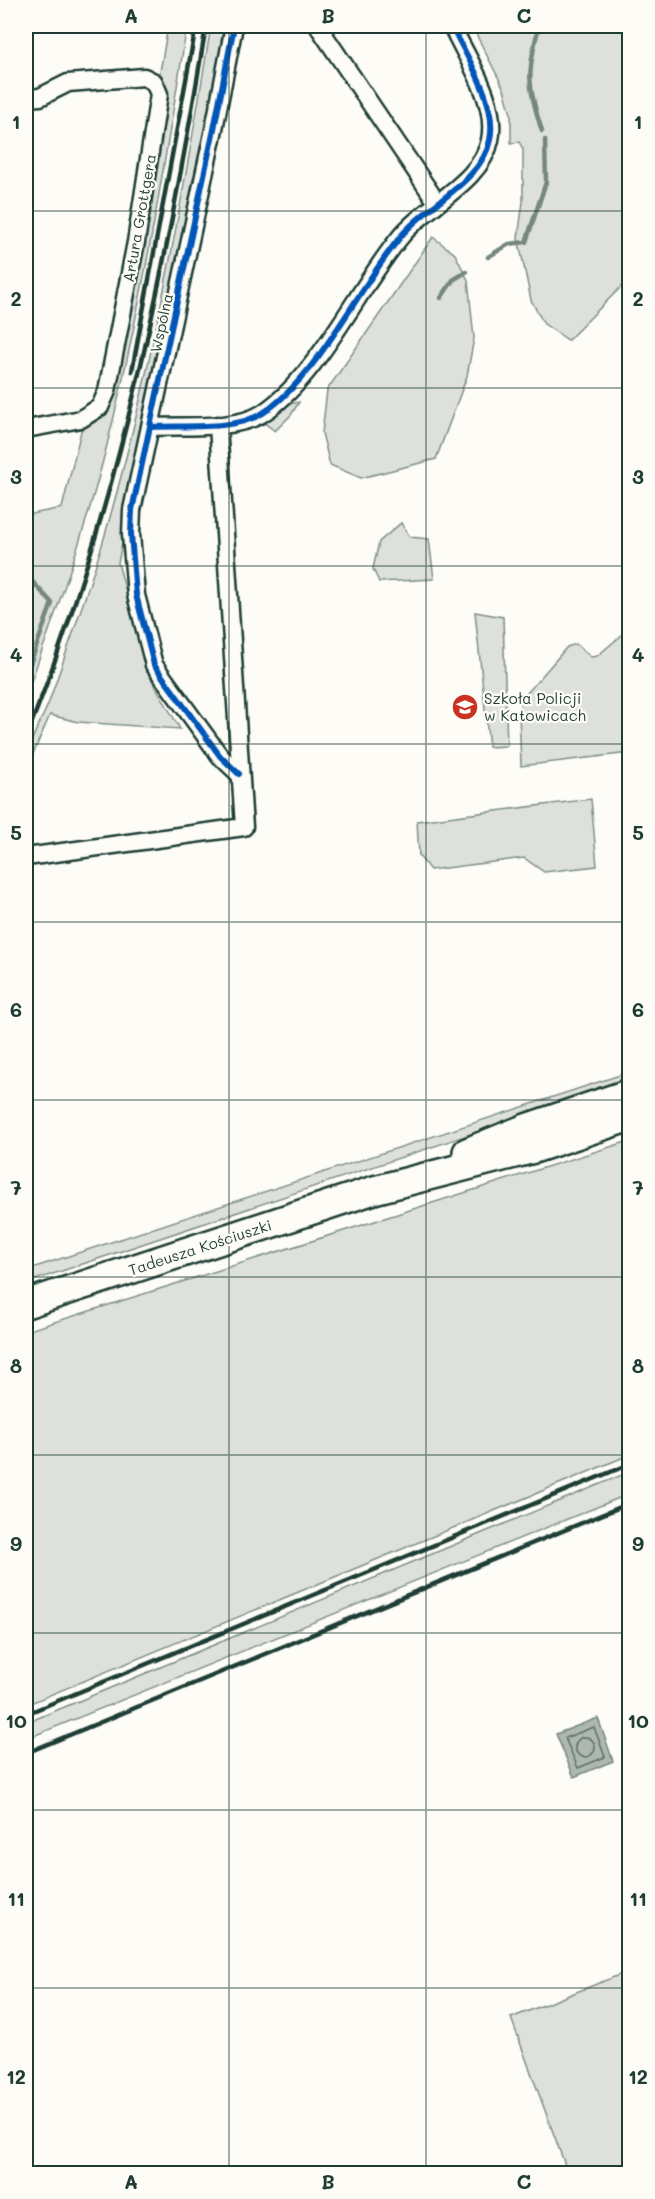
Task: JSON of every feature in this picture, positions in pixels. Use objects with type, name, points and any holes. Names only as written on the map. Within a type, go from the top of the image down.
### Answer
[{"type":"main road","name":"Tadeusza Kościuszki","points":[[374,1190],[526,1128],[630,1093]]},
{"type":"main road","name":"Tadeusza Kościuszki","points":[[26,1304],[374,1190],[534,1149],[630,1117]]},
{"type":"street","name":"Wspólna","points":[[234,26],[132,510],[130,534],[136,595],[154,665],[220,756],[239,774]]},
{"type":"street","points":[[318,26],[436,201]]},
{"type":"street","points":[[151,427],[218,425],[253,418],[268,409],[290,389],[316,356],[400,236],[436,201],[470,176],[488,148],[491,129],[488,105],[452,26]]},
{"type":"street","name":"Artura Grottgera","points":[[26,98],[40,97],[68,83],[144,77],[154,82],[159,94],[136,242],[107,391],[100,407],[81,419],[26,429]]},
{"type":"street","points":[[26,857],[244,827],[218,425]]},
{"type":"shaded area","points":[[168,26],[187,26],[152,236],[120,393],[90,508],[26,695],[26,515],[62,508],[83,423],[100,415],[134,282],[166,103],[160,72]]},
{"type":"shaded area","points":[[211,26],[230,26],[118,563],[149,675],[180,729],[78,722],[50,715],[26,770],[30,744],[49,702],[105,535],[138,409],[166,282]]},
{"type":"shaded area","points":[[472,26],[629,26],[629,279],[568,340],[544,324],[531,300],[518,238],[523,202],[523,149],[519,142],[511,143],[511,114],[504,89]]},
{"type":"shaded area","points":[[433,237],[455,254],[468,280],[474,338],[467,376],[436,459],[361,478],[330,465],[322,433],[327,390]]},
{"type":"shaded area","points":[[299,402],[291,415],[275,431],[263,422],[284,405]]},
{"type":"shaded area","points":[[401,523],[410,537],[429,539],[434,579],[379,582],[373,569],[379,542]]},
{"type":"shaded area","points":[[475,612],[503,617],[507,746],[489,747]]},
{"type":"shaded area","points":[[629,629],[629,753],[521,766],[519,712],[521,700],[567,647],[576,644],[591,657],[597,656]]},
{"type":"shaded area","points":[[591,799],[597,866],[544,872],[524,858],[430,870],[419,856],[417,821]]},
{"type":"shaded area","points":[[629,1072],[629,1081],[26,1283],[26,1270]]},
{"type":"shaded area","points":[[629,1141],[629,1455],[26,1705],[26,1331]]},
{"type":"shaded area","points":[[629,1472],[629,1494],[26,1739],[26,1723]]},
{"type":"shaded area","points":[[629,1971],[629,2173],[568,2173],[511,2018]]},
{"type":"water","points":[[598,1718],[613,1761],[574,1777],[556,1734]]},
{"type":"waterway","points":[[539,26],[532,55],[530,78],[542,131]]},
{"type":"waterway","points":[[488,257],[509,244],[526,242],[546,182],[545,140]]},
{"type":"waterway","points":[[441,298],[453,280],[466,272]]},
{"type":"waterway","points":[[26,562],[29,578],[52,603],[26,675]]},
{"type":"railway","points":[[132,371],[196,26]]},
{"type":"railway","points":[[26,737],[59,650],[88,562],[136,386],[174,208],[206,26]]},
{"type":"railway","points":[[26,1714],[630,1464]]},
{"type":"railway","points":[[26,1753],[630,1503]]},
{"type":"cycle path","points":[[234,26],[132,510],[131,534],[136,595],[154,665],[220,756],[239,774]]},
{"type":"cycle path","points":[[151,427],[224,425],[252,419],[263,413],[283,397],[320,354],[402,235],[477,168],[490,140],[490,111],[480,81],[452,26]]},
{"type":"place","name":"Szkoła Policji w Katowicach","points":[[465,707]]}]
